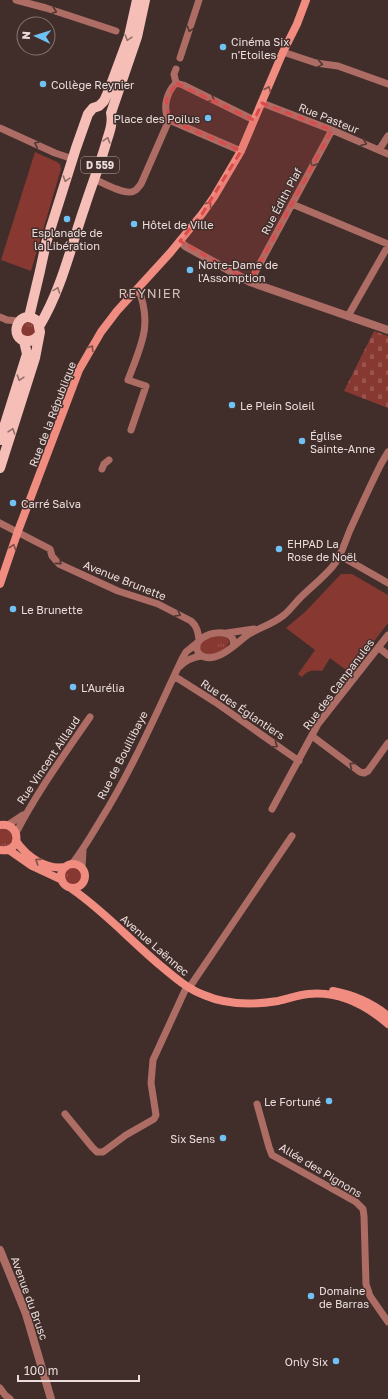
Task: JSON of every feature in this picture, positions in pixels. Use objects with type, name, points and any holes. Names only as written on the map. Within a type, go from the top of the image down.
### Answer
[{"type":"main road","name":"D 559","points":[[21,322],[40,272],[46,243],[88,114],[93,108],[100,106],[108,94],[127,43],[137,0]]},
{"type":"main road","name":"D 559","points":[[0,468],[35,358],[39,330],[57,292],[113,120],[111,113],[138,37],[145,0]]},
{"type":"main road","name":"Rue de la République","points":[[0,584],[18,531],[79,370],[101,332],[117,311],[180,241],[210,203],[241,151],[283,52],[297,24],[306,0]]},
{"type":"main road","points":[[100,106],[107,108],[111,113]]},
{"type":"main road","points":[[35,319],[39,330],[34,340],[27,341],[18,336],[21,322],[35,319]]},
{"type":"main road","points":[[0,440],[27,354],[24,340]]},
{"type":"main road","points":[[4,825],[11,827],[16,833],[15,845],[9,850]]},
{"type":"main road","points":[[16,841],[20,847],[44,865],[58,868],[68,865],[79,865],[82,867],[86,874],[84,882],[88,900]]},
{"type":"main road","points":[[0,850],[9,850],[32,866],[62,880],[66,886],[72,889],[80,886],[84,882]]},
{"type":"main road","points":[[62,880],[62,873],[68,865]]},
{"type":"main road","name":"Avenue Laënnec","points":[[72,889],[88,900],[152,958],[188,987],[203,995],[221,1001],[239,1003],[279,1001],[309,994],[335,996],[360,1004],[379,1016],[388,1024]]},
{"type":"main road","name":"Avenue Laënnec","points":[[260,1003],[306,990],[330,990],[346,993],[359,998],[373,1005],[388,1016]]},
{"type":"street","points":[[16,0],[46,8],[116,32]]},
{"type":"street","points":[[180,58],[199,0]]},
{"type":"street","points":[[283,52],[316,64],[338,66],[388,84]]},
{"type":"street","points":[[175,71],[176,83],[171,88],[165,107],[166,116],[169,120],[241,151]]},
{"type":"street","points":[[176,83],[254,120]]},
{"type":"street","name":"Rue Pasteur","points":[[262,103],[332,130],[388,154]]},
{"type":"street","points":[[94,180],[123,192],[135,191],[141,184],[169,120]]},
{"type":"street","points":[[0,128],[55,153],[73,159]]},
{"type":"street","name":"Rue Édith Piaf","points":[[250,282],[332,130]]},
{"type":"street","points":[[379,150],[388,136]]},
{"type":"street","points":[[292,204],[388,245],[348,316]]},
{"type":"street","points":[[180,241],[185,246],[250,282],[388,330]]},
{"type":"street","points":[[131,430],[146,386],[128,380],[145,331],[145,310],[138,288]]},
{"type":"street","points":[[3,319],[21,322]]},
{"type":"street","points":[[201,656],[198,652],[198,641],[214,633],[227,633],[260,628],[273,624],[334,565],[361,505],[388,452]]},
{"type":"street","points":[[102,469],[104,464],[109,460]]},
{"type":"street","name":"Avenue Brunette","points":[[0,523],[18,531],[50,549],[52,556],[59,564],[118,590],[158,604],[191,621],[198,630],[198,641]]},
{"type":"street","points":[[339,555],[388,583]]},
{"type":"street","points":[[176,672],[183,663],[197,656],[220,656],[260,628]]},
{"type":"street","points":[[227,633],[233,640],[233,646]]},
{"type":"street","name":"Rue des Campanules","points":[[272,809],[318,724],[388,635]]},
{"type":"street","name":"Rue de Bouillibaye","points":[[68,865],[83,850],[110,805],[133,763],[186,652],[198,641]]},
{"type":"street","points":[[378,648],[388,655]]},
{"type":"street","name":"Rue des Églantiers","points":[[176,672],[215,702],[299,761]]},
{"type":"street","name":"Rue Vincent Aillaud","points":[[16,833],[25,814],[44,784],[90,717]]},
{"type":"street","points":[[312,736],[360,772],[364,773],[368,771],[388,744]]},
{"type":"street","name":"Rue Vincent Aillaud","points":[[4,825],[25,814]]},
{"type":"street","points":[[65,1114],[97,1152],[103,1152],[126,1135],[154,1119],[156,1115],[151,1083],[153,1060],[188,987],[292,836]]},
{"type":"street","name":"Rue de Bouillibaye","points":[[82,867],[83,850]]},
{"type":"street","name":"Allée des Pignons","points":[[257,1104],[272,1155],[356,1202],[363,1209],[366,1284],[370,1296],[388,1322]]},
{"type":"street","name":"Avenue du Brusc","points":[[0,1250],[26,1314],[51,1399]]},
{"type":"street","points":[[0,1388],[10,1399]]},
{"type":"highlighted area","points":[[176,83],[254,120],[262,103],[332,130],[250,282],[180,241],[202,214],[241,151],[169,120],[166,100]]},
{"type":"green space","points":[[35,152],[57,162],[60,164],[61,169],[31,271],[1,260]]},
{"type":"green space","points":[[25,318],[40,329],[27,341],[17,325]]},
{"type":"green space","points":[[374,331],[388,336],[388,408],[344,391]]},
{"type":"green space","points":[[341,574],[352,574],[388,595],[388,623],[350,673],[330,658],[322,671],[311,671],[302,677],[298,674],[315,650],[286,628],[306,611]]},
{"type":"green space","points":[[217,635],[228,639],[229,643],[225,648],[214,654],[207,654],[200,650],[199,645],[201,641]]},
{"type":"green space","points":[[0,825],[8,825],[16,841],[0,850]]},
{"type":"green space","points":[[73,864],[82,867],[85,876],[82,885],[73,888],[64,885],[61,876],[64,867]]},
{"type":"place","name":"Cinéma Six n'Etoiles","points":[[223,47]]},
{"type":"place","name":"Collège Reynier","points":[[43,84]]},
{"type":"place","name":"Place des Poilus","points":[[208,118]]},
{"type":"place","name":"Esplanade de la Libération","points":[[67,219]]},
{"type":"place","name":"Hôtel de Ville","points":[[134,224]]},
{"type":"place","name":"Notre-Dame de l'Assomption","points":[[190,270]]},
{"type":"place","name":"Le Plein Soleil","points":[[232,405]]},
{"type":"place","name":"Église Sainte-Anne","points":[[302,441]]},
{"type":"place","name":"Carré Salva","points":[[13,503]]},
{"type":"place","name":"EHPAD La Rose de Noël","points":[[279,549]]},
{"type":"place","name":"Le Brunette","points":[[13,609]]},
{"type":"place","name":"L'Aurélia","points":[[73,687]]},
{"type":"place","name":"Le Fortuné","points":[[329,1101]]},
{"type":"place","name":"Six Sens","points":[[223,1138]]},
{"type":"place","name":"Domaine de Barras","points":[[311,1296]]},
{"type":"place","name":"Only Six","points":[[336,1361]]},
{"type":"district","name":"REYNIER","points":[[150,293]]}]
